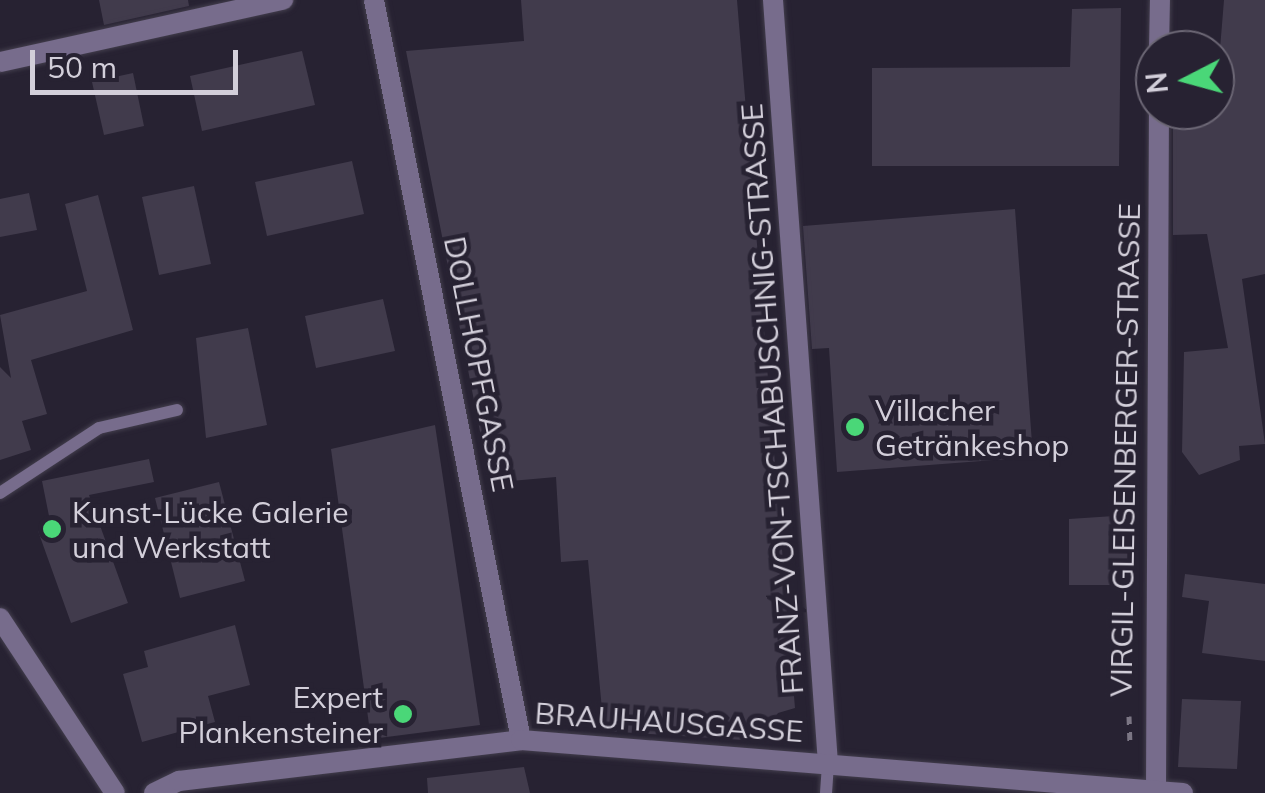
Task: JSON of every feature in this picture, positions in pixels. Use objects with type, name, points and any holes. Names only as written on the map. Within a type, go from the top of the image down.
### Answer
[{"type":"street","points":[[0,62],[283,0]]},
{"type":"street","name":"DOLLHOPFGASSE","points":[[374,0],[521,740]]},
{"type":"street","name":"FRANZ-VON-TSCHABUSCHNIG-STRASSE","points":[[773,0],[828,764]]},
{"type":"street","points":[[1159,30],[1160,0]]},
{"type":"street","name":"VIRGIL-GLEISENBERGER-STRASSE","points":[[1156,790],[1158,130]]},
{"type":"street","points":[[0,618],[116,793]]},
{"type":"street","name":"BRAUHAUSGASSE","points":[[154,793],[179,781],[521,740],[1183,793]]},
{"type":"lane","points":[[0,492],[99,428],[176,410]]},
{"type":"lane","name":"FRANZ-VON-TSCHABUSCHNIG-STRASSE","points":[[826,793],[828,764]]},
{"type":"building","points":[[99,0],[188,0],[189,6],[104,25]]},
{"type":"building","points":[[521,0],[737,0],[795,708],[778,713],[758,741],[604,731],[588,560],[561,562],[556,477],[490,483],[406,51],[524,41]]},
{"type":"building","points":[[1224,0],[1265,0],[1265,274],[1242,279],[1265,444],[1239,446],[1240,460],[1199,475],[1182,452],[1184,352],[1228,348],[1207,234],[1173,235],[1173,130],[1235,130],[1235,30],[1222,30]]},
{"type":"building","points":[[1121,8],[1119,166],[872,166],[872,68],[1070,67],[1072,9]]},
{"type":"building","points":[[302,51],[315,105],[202,131],[190,76]]},
{"type":"building","points":[[133,73],[144,126],[104,135],[92,82]]},
{"type":"building","points":[[352,161],[364,214],[267,236],[255,182]]},
{"type":"building","points":[[194,186],[211,264],[159,275],[142,197]]},
{"type":"building","points":[[29,193],[37,230],[0,237],[0,199]]},
{"type":"building","points":[[98,195],[133,330],[31,360],[47,414],[22,421],[31,450],[0,460],[0,367],[11,378],[0,315],[87,291],[65,204]]},
{"type":"building","points":[[1015,209],[1033,457],[837,472],[829,348],[812,349],[803,226]]},
{"type":"building","points":[[383,299],[395,351],[316,368],[305,316]]},
{"type":"building","points":[[248,328],[267,425],[206,438],[196,338]]},
{"type":"building","points":[[435,425],[480,725],[371,739],[331,449]]},
{"type":"building","points":[[149,459],[154,482],[89,495],[128,603],[71,623],[38,531],[51,526],[42,481]]},
{"type":"building","points":[[219,482],[245,581],[180,598],[155,498]]},
{"type":"building","points":[[1114,516],[1114,534],[1128,534],[1127,585],[1069,585],[1069,519]]},
{"type":"building","points":[[1185,574],[1265,584],[1265,661],[1202,653],[1209,601],[1182,597]]},
{"type":"building","points":[[235,625],[250,685],[208,696],[215,722],[142,742],[123,674],[148,667],[144,651]]},
{"type":"building","points":[[1182,699],[1241,701],[1237,769],[1178,767]]},
{"type":"building","points":[[524,767],[530,793],[428,793],[427,778]]},
{"type":"place","name":"Villacher Getränkeshop","points":[[855,427]]},
{"type":"place","name":"Kunst-Lücke Galerie und Werkstatt","points":[[52,529]]},
{"type":"place","name":"Expert Plankensteiner","points":[[403,714]]}]
